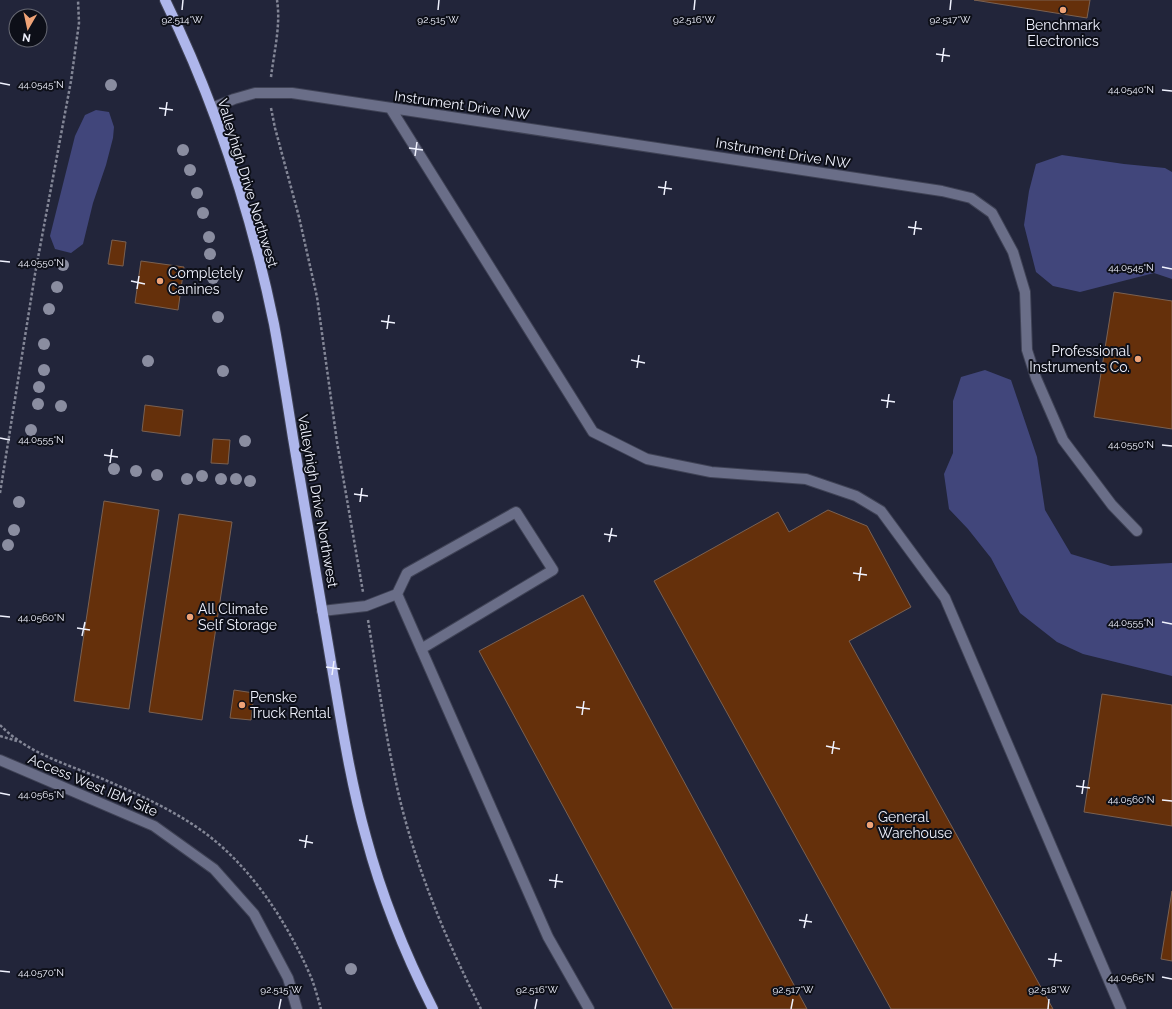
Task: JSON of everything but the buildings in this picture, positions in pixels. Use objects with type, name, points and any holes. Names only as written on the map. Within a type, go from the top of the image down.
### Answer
[{"type":"main road","name":"Valleyhigh Drive Northwest","points":[[164,0],[193,61],[212,108],[244,205],[274,327],[348,761],[366,838],[390,912],[410,962],[433,1009]]},
{"type":"street","name":"Instrument Drive NW","points":[[212,108],[234,99],[255,94],[292,93],[310,95],[391,109],[942,191],[971,198],[992,213],[1013,252],[1025,292],[1026,350],[1036,378],[1063,440],[1112,506],[1137,531]]},
{"type":"street","points":[[391,109],[593,432],[647,459],[711,472],[806,479],[856,496],[880,512],[945,598],[1121,1009]]},
{"type":"street","points":[[322,611],[366,606],[397,594],[407,573],[516,512],[553,570],[421,649]]},
{"type":"street","points":[[397,594],[548,938],[589,1009]]},
{"type":"street","name":"Access West IBM Site","points":[[0,760],[154,826],[214,869],[254,914],[288,978],[297,1009]]},
{"type":"path","points":[[0,493],[35,274],[73,68],[79,24],[78,0]]},
{"type":"path","points":[[277,0],[278,19],[270,93],[275,128],[299,217],[317,297],[337,442],[390,753],[400,800],[431,898],[444,932],[481,1009]]},
{"type":"path","points":[[0,736],[19,742]]},
{"type":"shaded area","points":[[96,110],[109,112],[114,127],[113,138],[106,165],[93,203],[83,244],[71,253],[55,249],[50,236],[75,136],[85,115]]},
{"type":"shaded area","points":[[1062,155],[1165,168],[1172,172],[1172,279],[1154,273],[1080,292],[1053,286],[1036,272],[1024,225],[1029,191],[1036,164]]},
{"type":"shaded area","points":[[985,370],[1011,380],[1037,457],[1045,510],[1071,554],[1111,566],[1172,563],[1172,676],[1083,654],[1057,642],[1020,613],[991,558],[968,529],[949,509],[944,474],[953,453],[953,401],[961,377]]},
{"type":"place","name":"Benchmark Electronics","points":[[1063,10]]},
{"type":"place","name":"Completely Canines","points":[[160,281]]},
{"type":"place","name":"Professional Instruments Co.","points":[[1138,359]]},
{"type":"place","name":"All Climate Self Storage","points":[[190,617]]},
{"type":"place","name":"Penske Truck Rental","points":[[242,705]]},
{"type":"place","name":"General Warehouse","points":[[870,825]]}]
